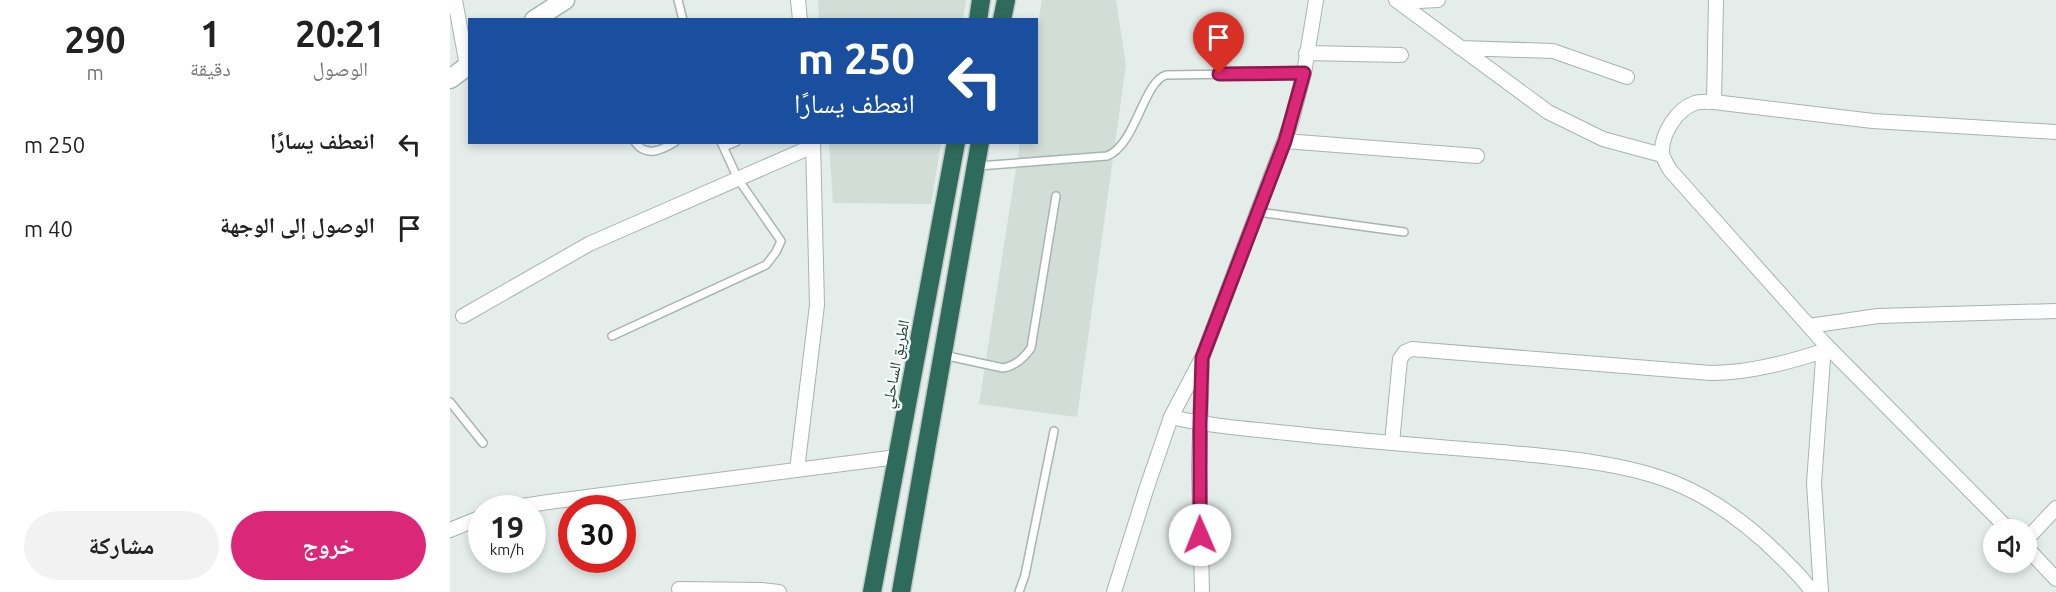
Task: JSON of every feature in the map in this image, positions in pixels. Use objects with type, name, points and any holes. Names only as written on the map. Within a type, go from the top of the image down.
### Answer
[{"type":"highway","points":[[978,18],[981,0]]},
{"type":"highway","points":[[1002,18],[1006,0]]},
{"type":"highway","name":"الطريق الساحلي","points":[[872,592],[956,144]]},
{"type":"highway","points":[[901,592],[980,144]]},
{"type":"main road","points":[[537,18],[565,0]]},
{"type":"main road","points":[[450,80],[468,65]]},
{"type":"street","points":[[455,0],[468,65]]},
{"type":"street","points":[[798,0],[800,18]]},
{"type":"street","points":[[1114,592],[1171,417],[1202,358],[1285,141],[1304,73],[1316,0]]},
{"type":"street","points":[[1398,1],[1438,0]]},
{"type":"street","points":[[1714,102],[1716,0]]},
{"type":"street","points":[[1398,1],[1548,112],[1603,139],[1662,155]]},
{"type":"street","points":[[1460,48],[1553,51],[1627,77]]},
{"type":"street","points":[[1306,53],[1401,55]]},
{"type":"street","points":[[1998,519],[1824,347],[1809,326],[1670,170],[1662,155],[1664,140],[1671,125],[1682,111],[1695,103],[1714,102],[1873,121],[2056,132]]},
{"type":"street","points":[[1285,141],[1477,156]]},
{"type":"street","points":[[463,316],[589,244],[813,144],[817,305],[797,470]]},
{"type":"street","points":[[1809,326],[1878,316],[2056,311]]},
{"type":"street","points":[[1392,443],[1400,359],[1405,352],[1412,349],[1730,373],[1764,368],[1824,347]]},
{"type":"street","points":[[1821,592],[1814,483],[1824,347]]},
{"type":"street","points":[[1202,358],[1200,424],[1202,592]]},
{"type":"street","points":[[1171,417],[1200,424],[1580,460],[1635,472],[1674,483],[1704,497],[1740,520],[1782,558],[1812,592]]},
{"type":"street","points":[[546,502],[897,458]]},
{"type":"street","points":[[2037,528],[2056,508]]},
{"type":"street","points":[[450,530],[468,523]]},
{"type":"street","points":[[2037,559],[2056,579]]},
{"type":"street","points":[[679,589],[779,592]]},
{"type":"lane","points":[[678,0],[682,18]]},
{"type":"lane","points":[[976,167],[1112,154],[1129,133],[1156,80],[1166,75],[1304,73]]},
{"type":"lane","points":[[636,144],[648,152],[662,150],[672,144]]},
{"type":"lane","points":[[612,336],[766,265],[776,252],[781,241],[738,179],[722,145]]},
{"type":"lane","points":[[943,355],[1003,368],[1012,366],[1025,357],[1031,348],[1056,196]]},
{"type":"lane","points":[[1258,212],[1404,232]]},
{"type":"lane","points":[[450,402],[483,443]]},
{"type":"lane","points":[[1019,592],[1025,575],[1054,431]]},
{"type":"shaded area","points":[[818,0],[966,0],[963,18],[819,18]]},
{"type":"shaded area","points":[[1042,0],[1116,0],[1126,65],[1077,417],[979,404],[1020,144],[1038,144],[1038,23]]},
{"type":"shaded area","points":[[829,144],[941,144],[931,204],[833,203]]},
{"type":"route","points":[[1200,535],[1202,358],[1285,141],[1304,73],[1219,74]]}]
